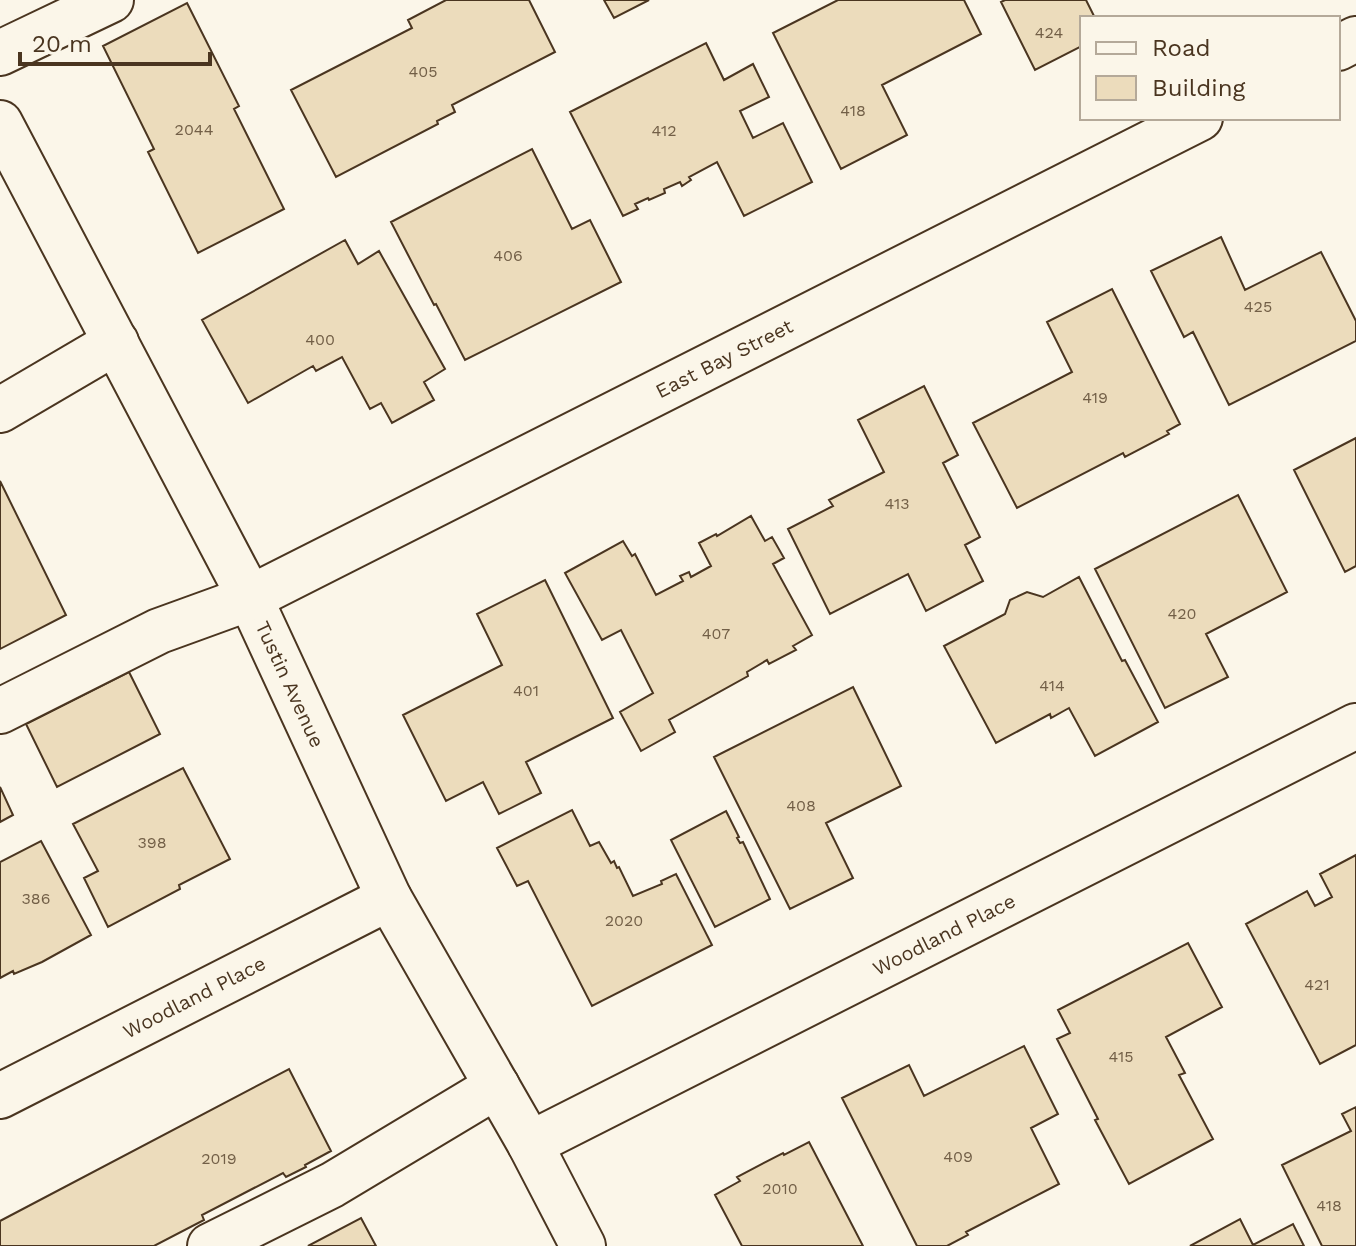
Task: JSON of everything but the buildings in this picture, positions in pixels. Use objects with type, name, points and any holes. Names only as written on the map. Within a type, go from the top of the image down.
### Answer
[{"type":"street","points":[[0,53],[111,0]]},
{"type":"street","name":"East Bay Street","points":[[0,711],[159,631],[250,598],[1196,120]]},
{"type":"street","name":"Tustin Avenue","points":[[0,123],[250,598],[389,898],[530,1144],[583,1246]]},
{"type":"street","points":[[0,410],[116,342]]},
{"type":"street","name":"Woodland Place","points":[[530,1144],[1356,726]]},
{"type":"street","name":"Woodland Place","points":[[0,1096],[389,898]]},
{"type":"street","points":[[210,1246],[332,1185],[497,1086]]}]
